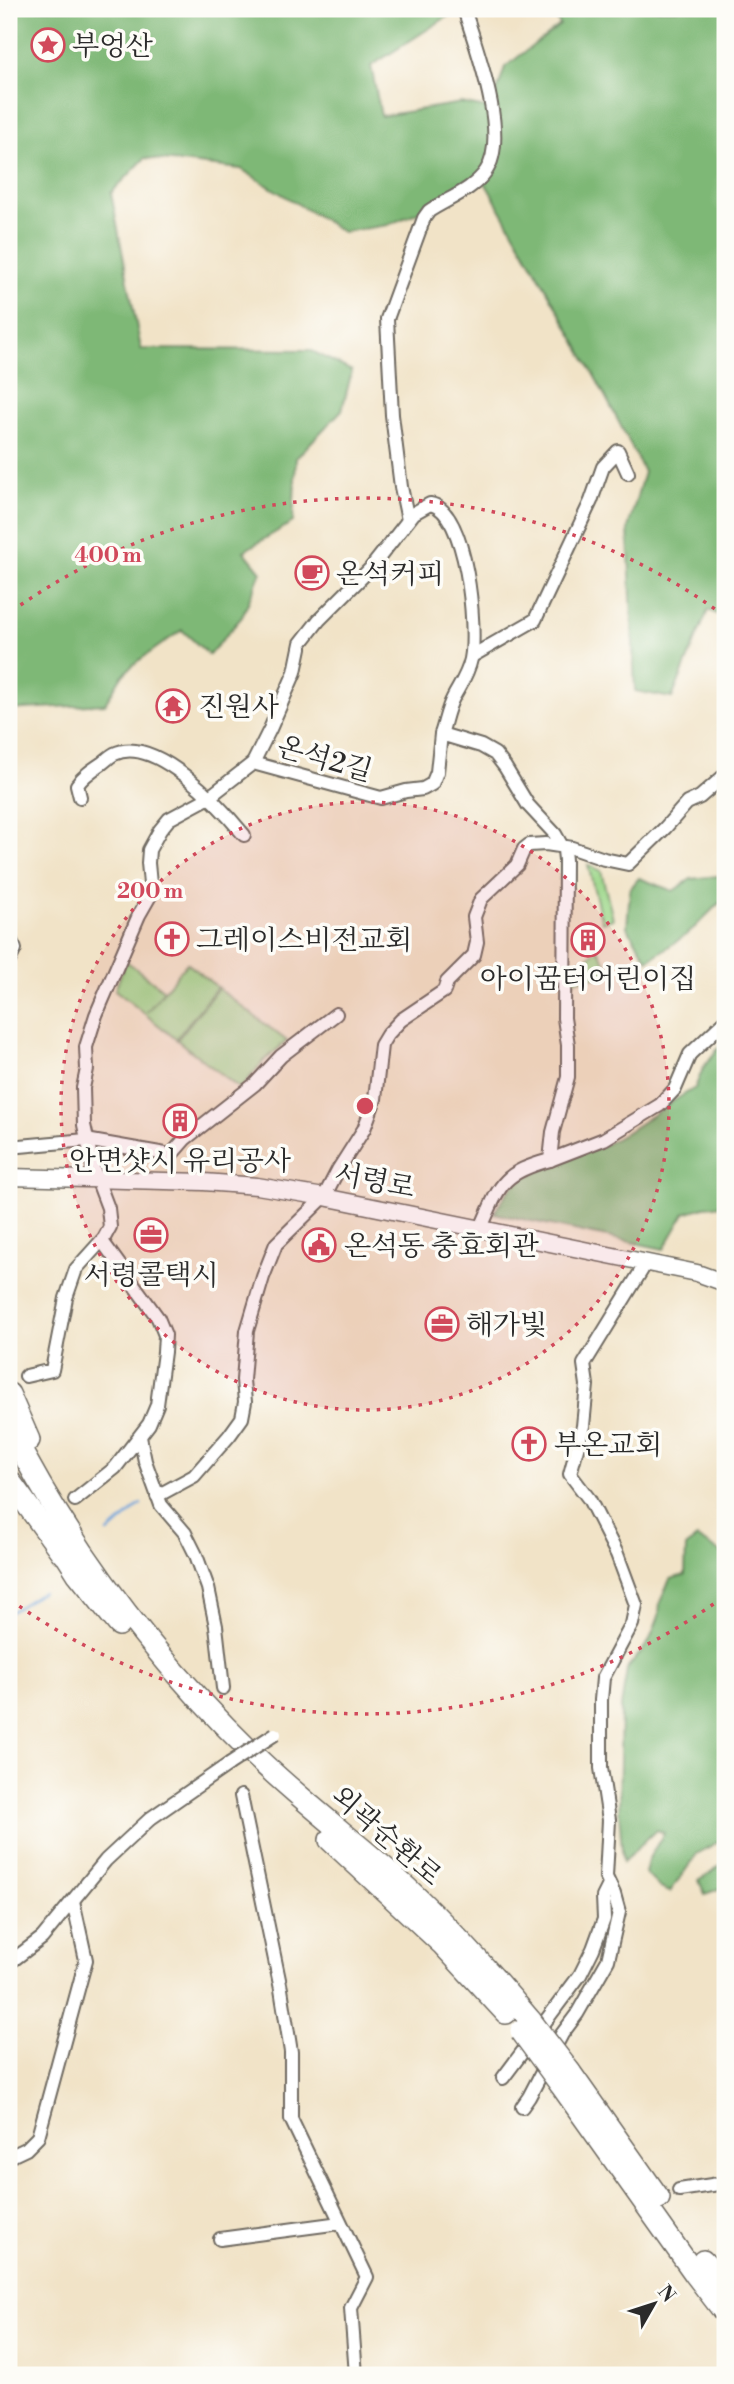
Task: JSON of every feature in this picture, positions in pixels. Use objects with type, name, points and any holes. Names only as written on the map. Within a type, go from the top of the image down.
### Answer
[{"type":"highway","points":[[9,1394],[54,1492],[120,1604]]},
{"type":"highway","name":"외곽순환로","points":[[9,1427],[56,1513],[157,1651],[229,1731],[281,1780],[394,1876],[475,1954],[699,2267],[725,2291]]},
{"type":"highway","name":"외곽순환로","points":[[9,1459],[78,1574],[153,1665],[255,1772],[443,1945],[526,2026]]},
{"type":"highway","points":[[9,1480],[37,1522],[78,1574]]},
{"type":"highway","points":[[699,2267],[725,2285]]},
{"type":"highway","points":[[699,2267],[725,2315]]},
{"type":"street","points":[[408,520],[394,427],[387,319],[424,218],[429,211],[479,179],[487,170],[495,148],[487,84],[464,9]]},
{"type":"street","points":[[472,656],[535,620],[591,501],[603,467],[618,451],[628,473]]},
{"type":"street","points":[[253,763],[295,671],[301,643],[319,620],[370,569],[408,520],[422,507],[432,504],[443,509],[452,522],[469,582],[472,656],[468,673],[452,700],[441,734],[481,746],[495,754],[525,800],[553,831],[563,847],[564,1018],[568,1045],[568,1077],[553,1132],[550,1160]]},
{"type":"street","name":"온석2길","points":[[102,1241],[108,1233],[111,1220],[86,1140],[83,1088],[87,1069],[86,1047],[96,1015],[139,915],[151,894],[149,850],[164,824],[208,798],[253,763],[381,798],[423,789],[432,784],[437,772],[441,734]]},
{"type":"street","points":[[80,797],[77,785],[116,753],[150,754],[164,760],[208,798],[244,835]]},
{"type":"street","points":[[157,1496],[194,1476],[242,1418],[247,1331],[262,1277],[276,1244],[324,1197],[364,1129],[376,1091],[381,1045],[387,1035],[401,1020],[444,991],[447,982],[470,962],[477,950],[475,911],[481,899],[517,865],[527,846],[546,844],[563,847],[628,864],[687,803],[701,797],[725,775]]},
{"type":"street","points":[[9,937],[15,949],[9,961]]},
{"type":"street","points":[[9,1147],[86,1140],[171,1155],[185,1139],[255,1084],[281,1056],[336,1014]]},
{"type":"street","points":[[481,1228],[509,1176],[527,1166],[604,1139],[660,1105],[674,1089],[690,1054],[725,1021]]},
{"type":"street","name":"서령로","points":[[9,1177],[96,1178],[257,1186],[481,1228],[697,1273],[725,1283]]},
{"type":"street","points":[[26,1376],[52,1370],[64,1310],[76,1269],[102,1241],[158,1318],[165,1335],[156,1405],[149,1424],[115,1468],[75,1500]]},
{"type":"street","points":[[522,2107],[562,2034],[577,2014],[608,1960],[619,1912],[606,1877],[609,1820],[601,1768],[601,1700],[603,1678],[632,1624],[636,1605],[617,1554],[589,1499],[570,1474],[583,1426],[587,1385],[584,1364],[646,1263]]},
{"type":"street","points":[[140,1437],[145,1461],[161,1505],[185,1533],[208,1588],[216,1626],[223,1688]]},
{"type":"street","points":[[9,1963],[42,1938],[106,1860],[151,1818],[275,1734]]},
{"type":"street","points":[[241,1796],[281,1989],[291,2052],[291,2119],[367,2277],[351,2308],[356,2375]]},
{"type":"street","points":[[503,2078],[580,1975],[604,1919],[603,1897],[610,1885]]},
{"type":"street","points":[[9,2157],[26,2148],[38,2137],[86,1960],[73,1900]]},
{"type":"street","points":[[678,2190],[725,2183]]},
{"type":"street","points":[[220,2239],[340,2223]]},
{"type":"green space","points":[[9,9],[451,9],[453,13],[371,66],[381,116],[461,103],[491,109],[505,67],[560,25],[551,9],[725,9],[725,618],[708,610],[672,698],[635,691],[628,528],[644,472],[544,284],[480,174],[440,203],[388,225],[343,232],[241,169],[145,158],[111,193],[141,349],[310,350],[352,371],[342,410],[296,458],[293,522],[244,551],[261,572],[242,617],[209,655],[182,630],[134,664],[121,677],[105,704],[9,710]]},
{"type":"green space","points":[[588,865],[601,871],[613,919],[602,922]]},
{"type":"green space","points":[[725,875],[725,907],[719,903],[689,933],[648,960],[627,927],[630,889],[639,878],[673,891],[691,879]]},
{"type":"green space","points":[[598,949],[608,967],[602,976],[569,981],[569,967],[582,959],[584,961]]},
{"type":"green space","points":[[126,961],[164,990],[147,1012],[187,963],[217,987],[176,1039],[115,990]]},
{"type":"green space","points":[[218,988],[287,1041],[263,1062],[240,1089],[177,1040]]},
{"type":"green space","points":[[725,1040],[725,1205],[704,1207],[685,1213],[664,1249],[494,1213],[510,1189],[524,1178],[550,1165],[604,1145],[695,1088],[704,1066]]},
{"type":"green space","points":[[697,1538],[725,1555],[725,1839],[697,1854],[670,1892],[660,1888],[645,1873],[648,1860],[664,1833],[656,1830],[623,1862],[619,1812],[621,1707],[627,1669],[649,1642],[659,1616],[660,1602],[670,1579],[685,1575],[686,1546]]},
{"type":"green space","points":[[725,1862],[725,1887],[705,1894],[699,1881]]},
{"type":"waterway","points":[[108,1533],[141,1504]]},
{"type":"waterway","points":[[9,1613],[42,1592]]},
{"type":"place","name":"부엉산","points":[[48,45]]},
{"type":"place","name":"온석커피","points":[[312,573]]},
{"type":"place","name":"진원사","points":[[173,706]]},
{"type":"place","name":"그레이스비전교회","points":[[172,939]]},
{"type":"place","name":"아이꿈터어린이집","points":[[588,940]]},
{"type":"place","name":"안면샷시 유리공사","points":[[180,1121]]},
{"type":"place","name":"서령콜택시","points":[[151,1235]]},
{"type":"place","name":"온석동 충효회관","points":[[319,1245]]},
{"type":"place","name":"해가빛","points":[[442,1324]]},
{"type":"place","name":"부온교회","points":[[529,1444]]}]
